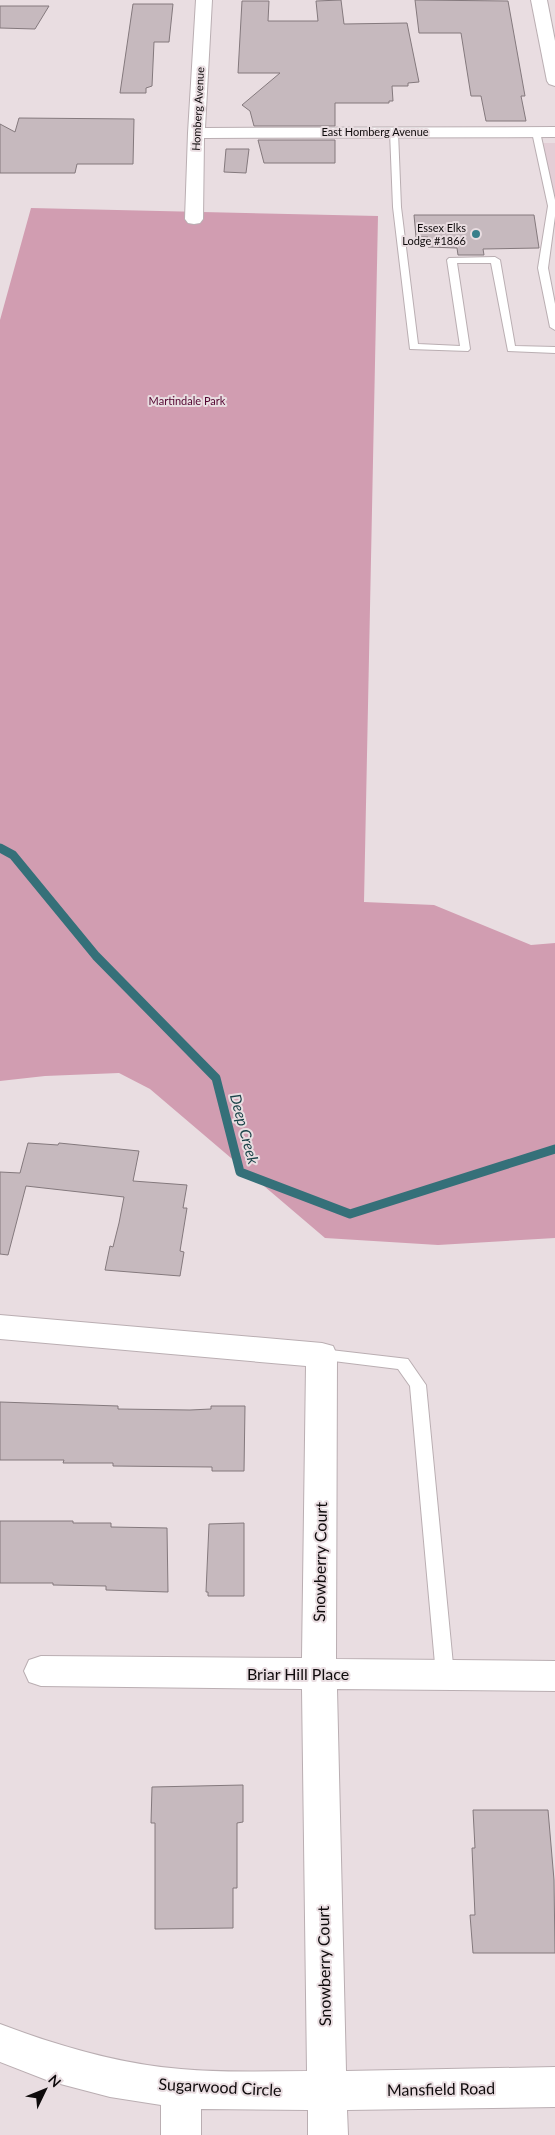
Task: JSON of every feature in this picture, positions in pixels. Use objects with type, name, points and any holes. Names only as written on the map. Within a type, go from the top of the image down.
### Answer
[{"type":"street","name":"Homberg Avenue","points":[[194,219],[196,133],[204,0]]},
{"type":"street","points":[[539,0],[555,81]]},
{"type":"street","name":"East Homberg Avenue","points":[[196,133],[555,132]]},
{"type":"street","points":[[0,1327],[322,1355]]},
{"type":"street","name":"Snowberry Court","points":[[322,1355],[319,1674],[328,2135]]},
{"type":"street","name":"Briar Hill Place","points":[[42,1671],[555,1676]]},
{"type":"street","name":"Sugarwood Circle","points":[[0,2043],[49,2062],[110,2077],[181,2089],[326,2091]]},
{"type":"street","name":"Mansfield Road","points":[[326,2091],[555,2088]]},
{"type":"street","points":[[181,2089],[181,2135]]},
{"type":"lane","points":[[394,132],[397,207],[413,347],[465,349],[452,260],[495,260],[511,349],[555,350]]},
{"type":"lane","points":[[536,132],[552,206],[543,268],[555,328]]},
{"type":"lane","points":[[322,1355],[403,1363],[418,1385],[445,1674]]},
{"type":"shaded area","points":[[540,143],[555,143],[555,206]]},
{"type":"green space","name":"Martindale Park","points":[[31,208],[378,216],[364,902],[434,905],[531,945],[555,943],[555,1238],[438,1245],[325,1238],[150,1089],[119,1073],[45,1076],[0,1081],[0,320]]},
{"type":"building","points":[[341,0],[344,24],[407,23],[419,82],[408,83],[408,86],[392,86],[393,101],[389,101],[389,103],[335,103],[335,126],[254,126],[250,111],[242,105],[280,73],[238,73],[242,1],[269,1],[268,21],[318,21],[316,1]]},
{"type":"building","points":[[415,0],[508,1],[525,96],[521,96],[526,121],[486,121],[481,96],[471,96],[461,33],[419,33]]},
{"type":"building","points":[[133,4],[173,4],[169,42],[154,42],[152,86],[146,88],[146,93],[120,93]]},
{"type":"building","points":[[0,6],[49,6],[35,29],[0,28]]},
{"type":"building","points":[[19,118],[134,119],[133,164],[77,164],[75,173],[0,173],[0,124],[15,132]]},
{"type":"building","points":[[258,140],[335,140],[335,163],[264,163]]},
{"type":"building","points":[[226,149],[249,149],[246,173],[224,172]]},
{"type":"building","name":"Essex Elks Lodge #1866","points":[[414,215],[534,215],[539,248],[483,249],[484,255],[458,255],[457,248],[428,247],[428,237],[416,237]]},
{"type":"building","points":[[28,1143],[58,1145],[59,1143],[139,1151],[133,1181],[187,1185],[183,1208],[187,1208],[180,1251],[184,1252],[180,1276],[105,1270],[110,1246],[113,1247],[124,1197],[26,1186],[8,1255],[0,1254],[0,1172],[20,1173]]},
{"type":"building","points":[[0,1402],[118,1406],[118,1409],[190,1410],[211,1409],[211,1406],[245,1406],[244,1471],[212,1471],[212,1467],[113,1466],[113,1463],[63,1463],[64,1460],[0,1460]]},
{"type":"building","points":[[0,1521],[73,1521],[73,1523],[111,1523],[111,1527],[167,1528],[168,1592],[106,1590],[106,1586],[53,1585],[53,1583],[0,1583]]},
{"type":"building","points":[[244,1523],[244,1596],[208,1596],[208,1592],[206,1592],[209,1524]]},
{"type":"building","points":[[243,1785],[243,1822],[237,1823],[237,1888],[233,1888],[233,1928],[155,1929],[155,1823],[151,1823],[152,1787]]},
{"type":"building","points":[[473,1810],[548,1810],[554,1880],[555,1953],[473,1953],[470,1915],[475,1915],[472,1848],[475,1848]]},
{"type":"waterway","name":"Deep Creek","points":[[0,848],[13,855],[96,956],[216,1078],[240,1172],[350,1214],[555,1149]]},
{"type":"place","name":"Essex Elks Lodge #1866","points":[[476,234]]}]
